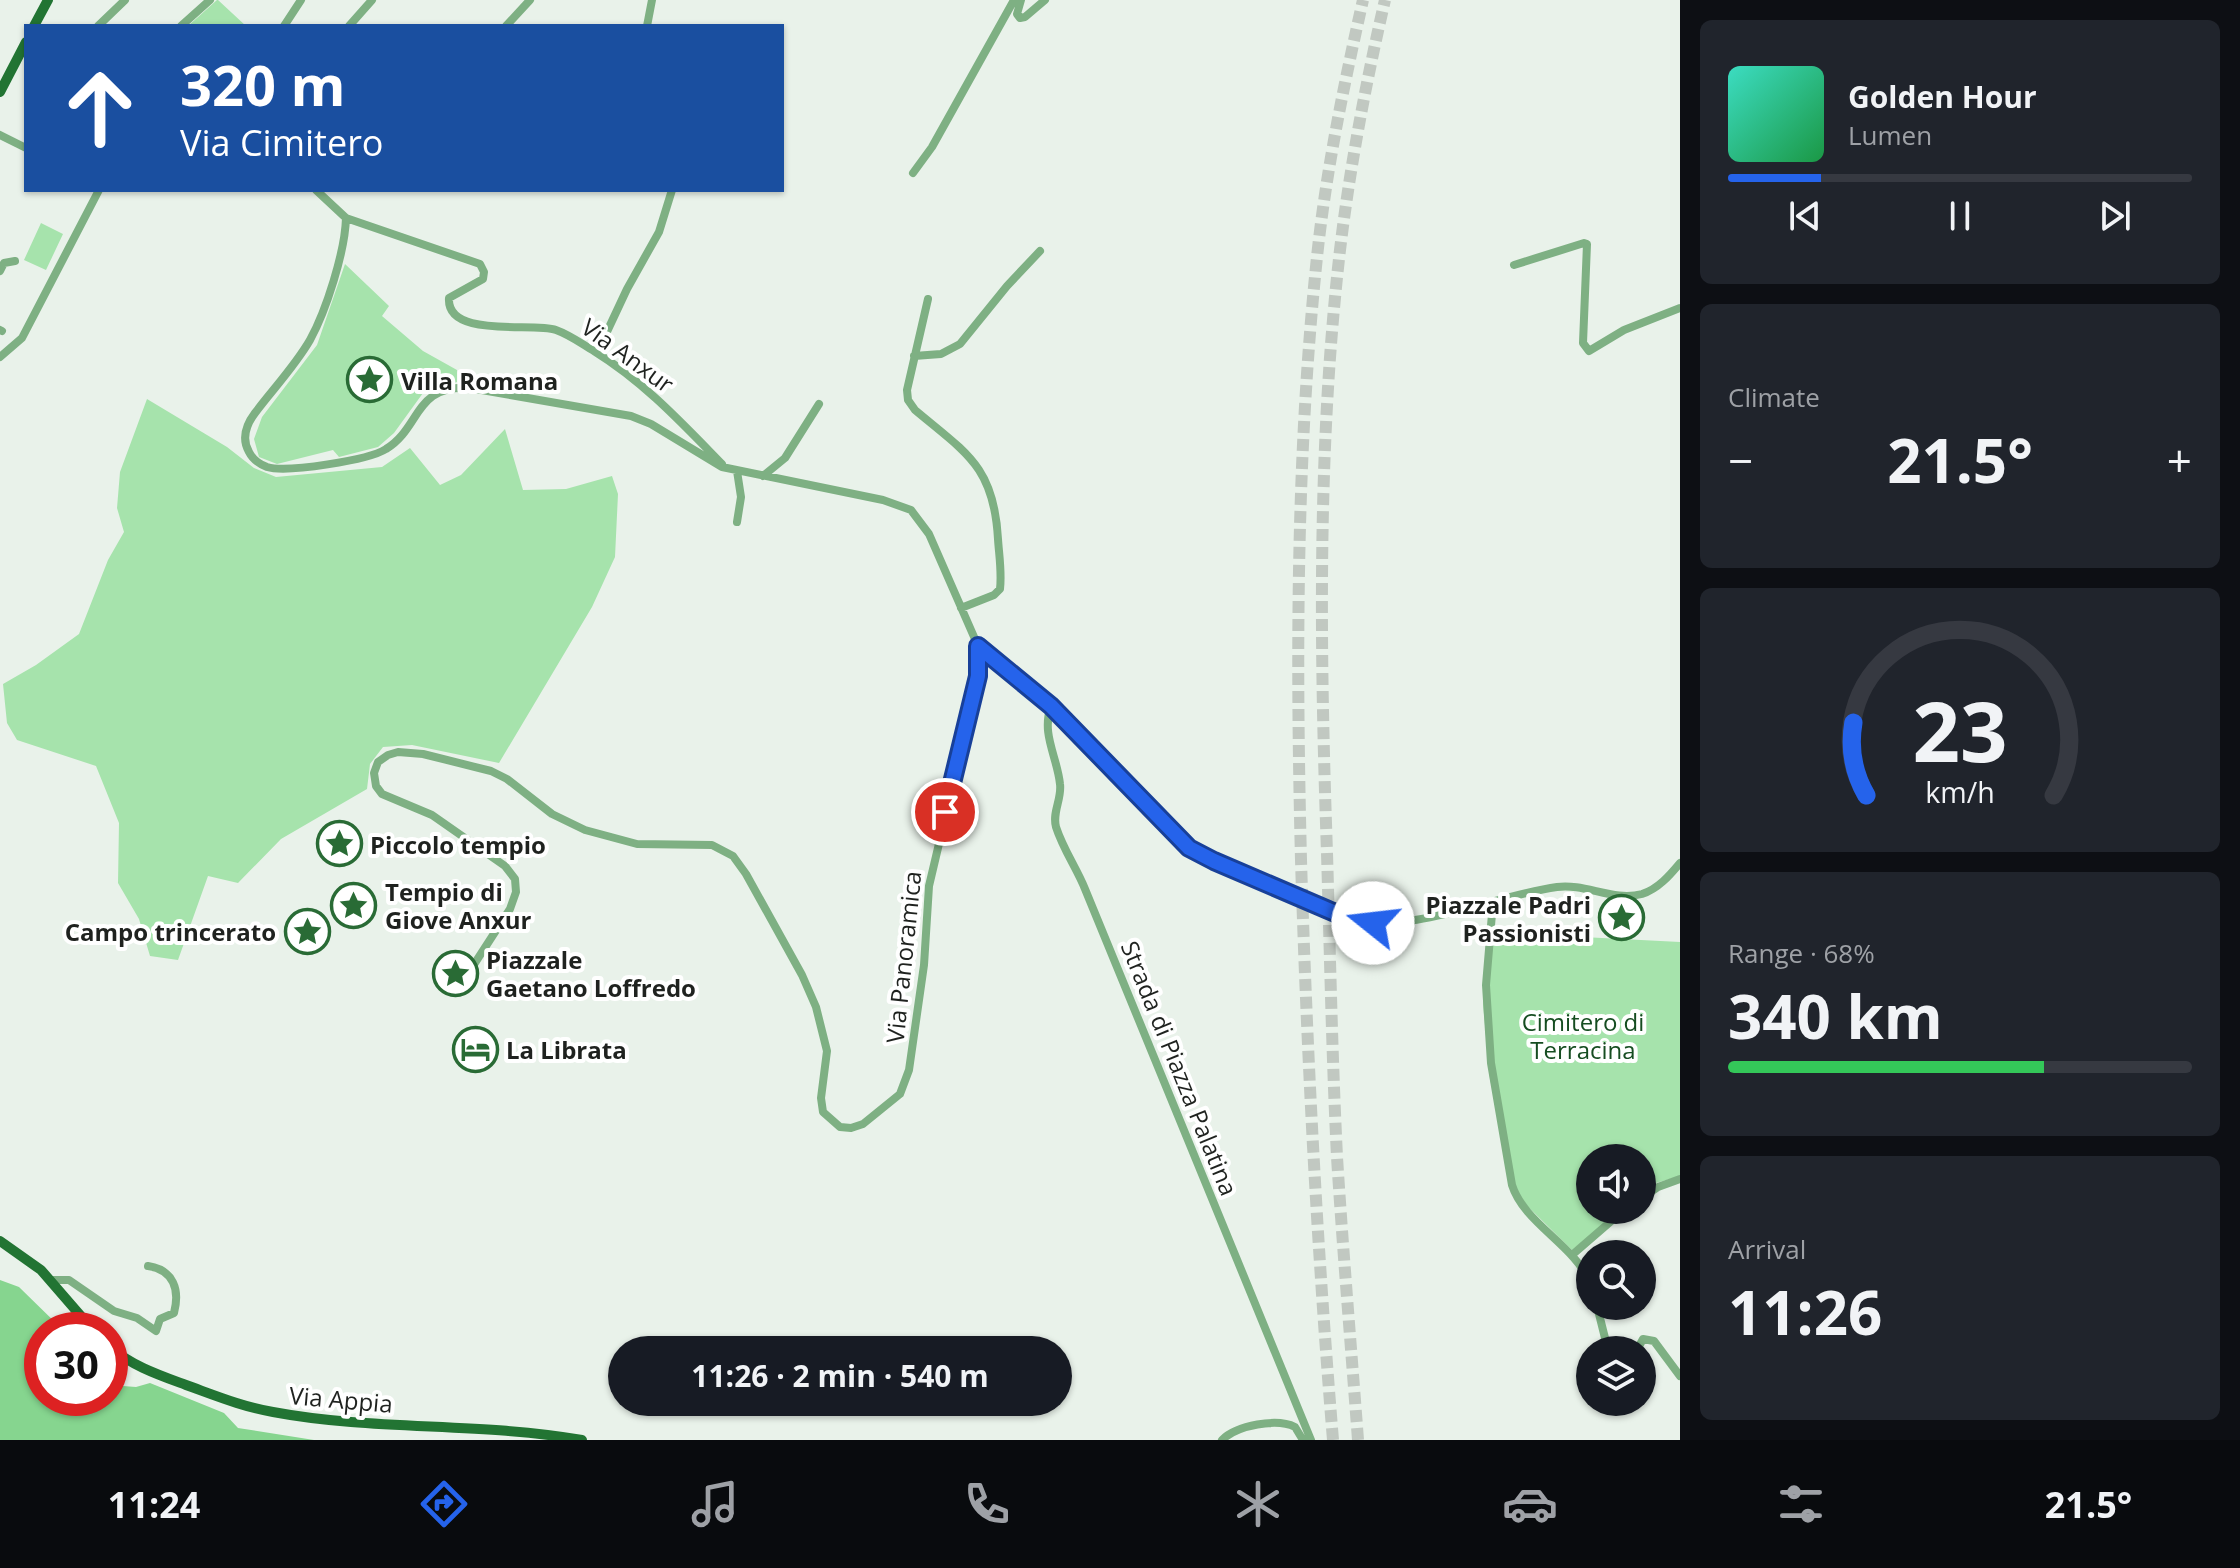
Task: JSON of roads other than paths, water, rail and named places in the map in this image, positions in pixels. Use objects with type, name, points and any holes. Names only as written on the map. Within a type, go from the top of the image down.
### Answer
[{"type":"main road","points":[[35,24],[48,0]]},
{"type":"main road","points":[[0,92],[24,46]]},
{"type":"main road","points":[[0,1241],[26,1258],[78,1312]]},
{"type":"main road","name":"Via Appia","points":[[128,1360],[153,1373],[273,1413],[582,1440]]},
{"type":"street","points":[[100,24],[125,0]]},
{"type":"street","points":[[183,24],[210,0]]},
{"type":"street","points":[[285,24],[301,0]]},
{"type":"street","points":[[351,24],[372,0]]},
{"type":"street","points":[[508,24],[530,0]]},
{"type":"street","points":[[647,24],[652,0]]},
{"type":"street","points":[[913,173],[932,147],[1014,0]]},
{"type":"street","points":[[1021,0],[1017,14],[1020,18],[1045,0]]},
{"type":"street","points":[[0,135],[24,147]]},
{"type":"street","points":[[0,357],[22,338],[98,192]]},
{"type":"street","name":"Via Anxur","points":[[318,192],[346,218],[481,265],[483,279],[449,298],[450,308],[457,316],[501,328],[550,328],[565,334],[650,391],[725,468]]},
{"type":"street","points":[[597,353],[663,223],[671,192]]},
{"type":"street","name":"Via Panoramica","points":[[346,218],[343,245],[314,331],[246,427],[246,447],[259,463],[271,468],[290,469],[383,452],[401,437],[426,401],[447,390],[462,388],[636,418],[725,468],[883,500],[911,510],[929,534],[978,646],[976,687],[929,886],[924,960],[910,1065],[900,1094],[872,1120],[844,1128],[832,1122],[823,1112],[821,1098],[827,1051],[815,1002],[746,874],[730,854],[705,843],[645,844],[601,836],[552,814],[496,773],[434,756],[393,753],[383,757],[375,769],[375,782],[382,794],[394,802],[432,815],[505,866],[515,879],[516,892],[510,909],[462,983]]},
{"type":"street","points":[[1514,265],[1572,245],[1587,244],[1583,343],[1589,351],[1615,334],[1680,308]]},
{"type":"street","points":[[914,356],[941,354],[960,344],[1040,251]]},
{"type":"street","points":[[0,271],[4,263],[15,261]]},
{"type":"street","points":[[928,299],[907,390],[910,404],[969,456],[986,480],[995,505],[1000,589],[994,595],[961,608]]},
{"type":"street","points":[[763,476],[785,458],[819,404]]},
{"type":"street","points":[[737,471],[741,497],[737,522]]},
{"type":"street","points":[[978,646],[1051,706],[1178,839],[1214,861],[1340,915],[1366,923],[1386,923],[1561,887],[1639,895],[1661,883],[1680,863]]},
{"type":"street","name":"Strada di Piazza Palatina","points":[[1051,706],[1046,720],[1060,788],[1055,816],[1057,828],[1084,885],[1311,1440]]},
{"type":"street","points":[[1493,902],[1486,985],[1491,1063],[1512,1185],[1520,1202],[1576,1261]]},
{"type":"street","points":[[1656,1188],[1680,1179]]},
{"type":"street","points":[[1572,1255],[1608,1224]]},
{"type":"street","points":[[50,1280],[72,1282],[118,1313],[137,1318],[156,1331],[163,1317],[174,1313],[176,1288],[166,1272],[148,1266]]},
{"type":"street","points":[[1656,1344],[1680,1376]]},
{"type":"street","points":[[1222,1440],[1236,1431],[1281,1423],[1295,1427],[1303,1440]]},
{"type":"tunnel","points":[[1333,1440],[1317,1223],[1303,933],[1298,709],[1299,558],[1305,407],[1317,257],[1336,128],[1363,0]]},
{"type":"tunnel","points":[[1358,1440],[1335,1119],[1323,702],[1322,551],[1327,400],[1340,250],[1359,124],[1385,0]]},
{"type":"place","name":"Villa Romana","points":[[370,380]]},
{"type":"place","name":"Piccolo tempio","points":[[339,844]]},
{"type":"place","name":"Tempio di Giove Anxur","points":[[354,905]]},
{"type":"place","name":"Piazzale Padri Passionisti","points":[[1622,918]]},
{"type":"place","name":"Campo trincerato","points":[[307,931]]},
{"type":"place","name":"Piazzale Gaetano Loffredo","points":[[455,973]]},
{"type":"place","name":"La Librata","points":[[475,1049]]},
{"type":"park label","name":"Cimitero di Terracina","points":[[1583,1035]]}]
